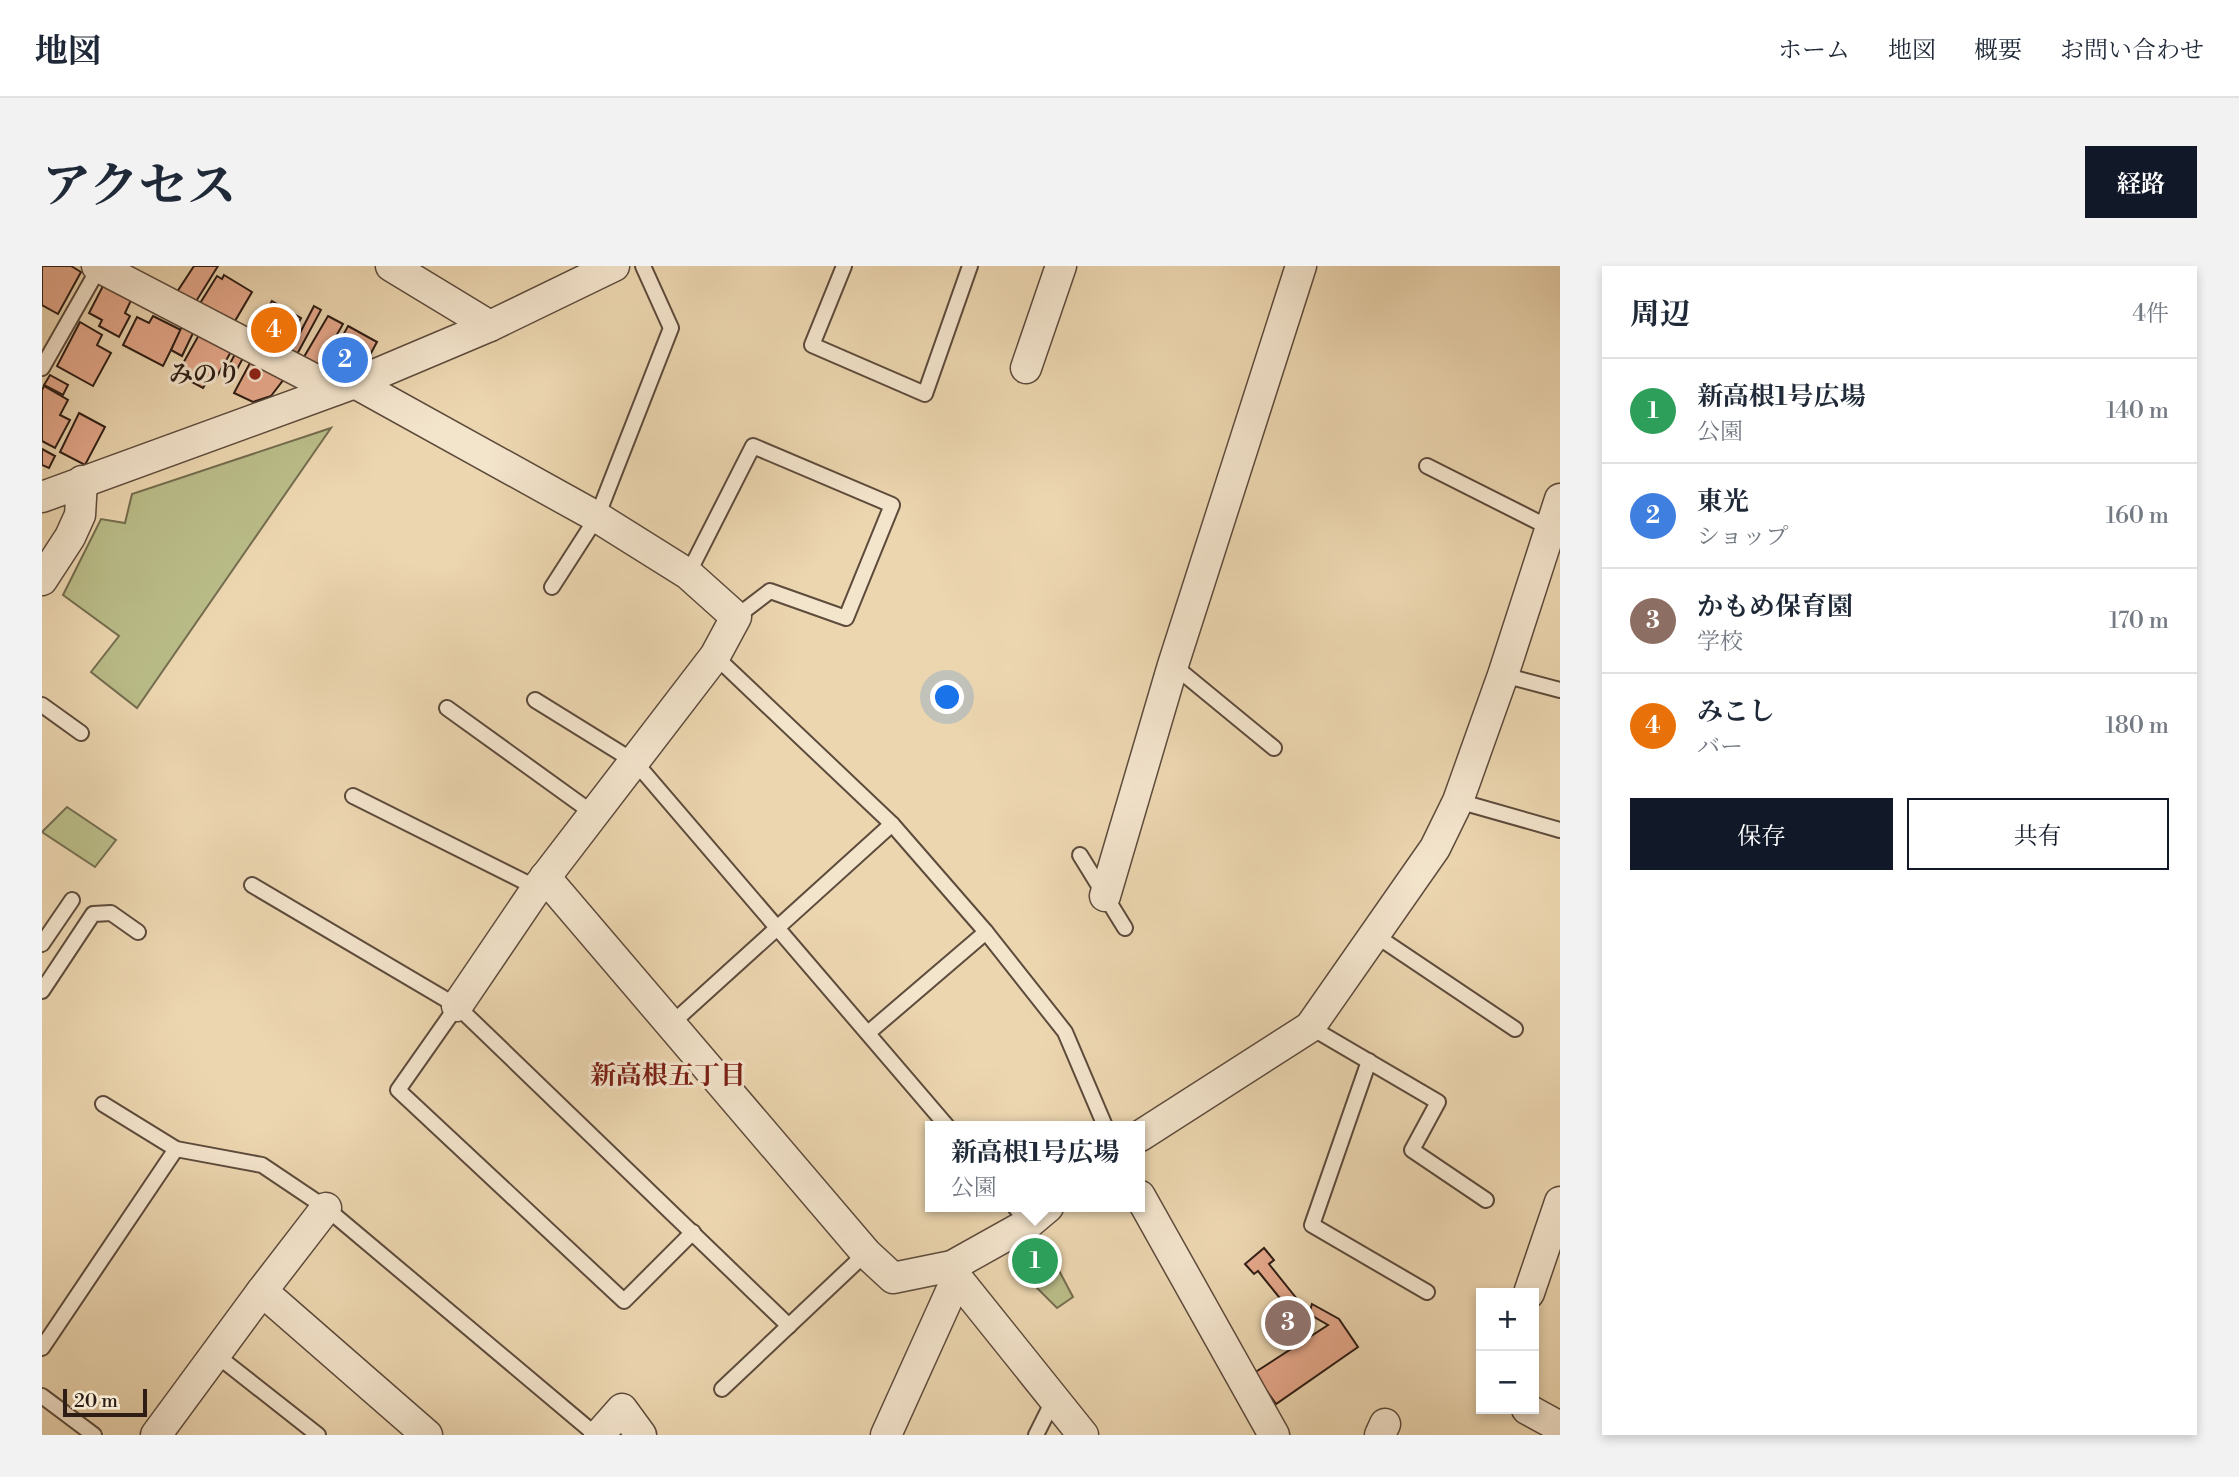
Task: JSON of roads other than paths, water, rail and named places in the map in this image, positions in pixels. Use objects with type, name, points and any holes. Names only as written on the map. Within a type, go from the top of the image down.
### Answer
[{"type":"street","points":[[99,266],[345,387],[597,517],[688,573],[736,617],[715,656],[541,883],[457,1006]]},
{"type":"street","points":[[391,266],[490,326]]},
{"type":"street","points":[[42,497],[345,387],[490,326],[614,266]]},
{"type":"street","points":[[1026,368],[1060,266]]},
{"type":"street","points":[[1105,896],[1173,665],[1301,266]]},
{"type":"street","points":[[42,580],[70,537],[80,515],[82,481]]},
{"type":"street","points":[[1145,1133],[1310,1027],[1435,848],[1458,801],[1555,530],[1560,499]]},
{"type":"street","points":[[541,883],[670,1025],[866,1253],[893,1278],[955,1272]]},
{"type":"street","points":[[1531,1288],[1560,1202]]},
{"type":"street","points":[[1145,1205],[1274,1435]]},
{"type":"street","points":[[156,1435],[326,1208]]},
{"type":"street","points":[[886,1435],[955,1272],[1031,1212]]},
{"type":"street","points":[[955,1272],[1083,1435]]},
{"type":"street","points":[[262,1291],[426,1435]]},
{"type":"street","points":[[598,1435],[622,1409],[641,1435]]},
{"type":"street","points":[[1536,1414],[1560,1427]]},
{"type":"lane","points":[[42,368],[99,266]]},
{"type":"lane","points":[[552,587],[597,517],[671,328],[643,266]]},
{"type":"lane","points":[[844,266],[812,345],[925,394],[970,266]]},
{"type":"lane","points":[[688,573],[753,446],[892,505],[846,618],[770,591],[736,617]]},
{"type":"lane","points":[[1427,466],[1555,530]]},
{"type":"lane","points":[[715,656],[892,824],[986,932],[1065,1032],[1103,1121]]},
{"type":"lane","points":[[1173,665],[1274,748]]},
{"type":"lane","points":[[1503,674],[1560,690]]},
{"type":"lane","points":[[535,700],[635,762],[943,1121]]},
{"type":"lane","points":[[42,705],[81,733]]},
{"type":"lane","points":[[447,708],[594,814]]},
{"type":"lane","points":[[353,796],[541,883]]},
{"type":"lane","points":[[1458,801],[1560,830]]},
{"type":"lane","points":[[670,1025],[892,824]]},
{"type":"lane","points":[[1080,855],[1125,928]]},
{"type":"lane","points":[[252,885],[457,1006],[789,1326]]},
{"type":"lane","points":[[42,944],[72,900]]},
{"type":"lane","points":[[42,991],[93,914],[111,913],[138,932]]},
{"type":"lane","points":[[867,1033],[986,932]]},
{"type":"lane","points":[[1375,935],[1515,1029]]},
{"type":"lane","points":[[457,1006],[398,1090],[624,1301],[693,1232]]},
{"type":"lane","points":[[1310,1027],[1438,1102],[1412,1150],[1486,1200]]},
{"type":"lane","points":[[1369,1061],[1312,1225],[1427,1292]]},
{"type":"lane","points":[[103,1104],[176,1149],[262,1165],[326,1208],[598,1435]]},
{"type":"lane","points":[[42,1348],[176,1149]]},
{"type":"lane","points":[[722,1389],[866,1253]]},
{"type":"lane","points":[[215,1354],[318,1435]]},
{"type":"lane","points":[[42,1396],[94,1435]]},
{"type":"lane","points":[[1036,1435],[1054,1397]]},
{"type":"place","name":"みこし","points":[[274,330]]},
{"type":"place","name":"東光","points":[[345,360]]},
{"type":"place","name":"みのり","points":[[255,374]]},
{"type":"place","name":"新高根1号広場","points":[[1035,1261]]},
{"type":"place","name":"かもめ保育園","points":[[1288,1323]]},
{"type":"district","name":"新高根五丁目","points":[[668,1075]]}]
